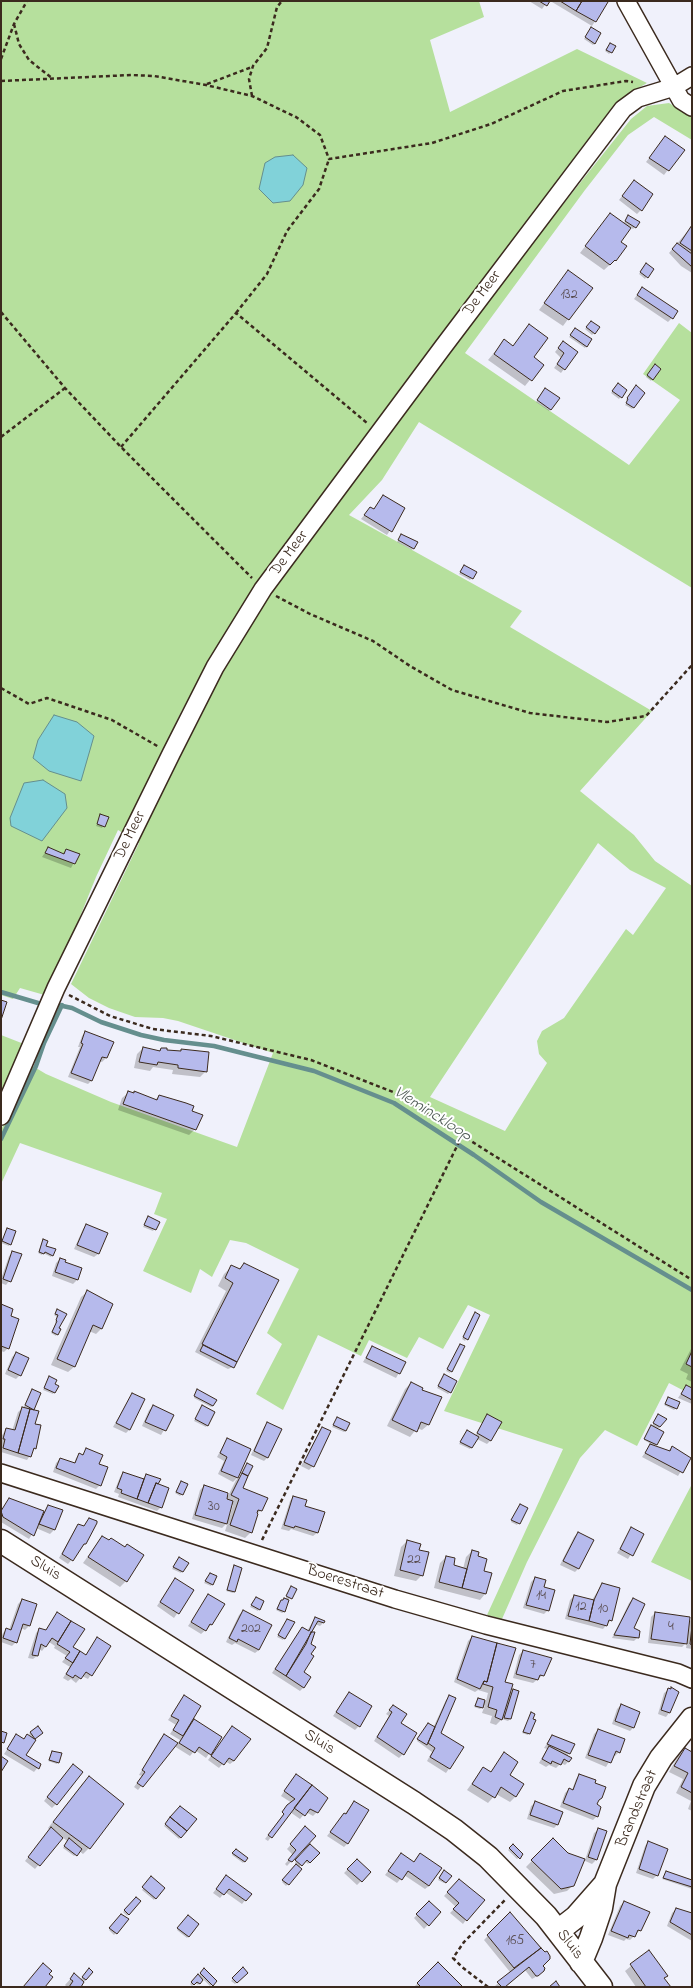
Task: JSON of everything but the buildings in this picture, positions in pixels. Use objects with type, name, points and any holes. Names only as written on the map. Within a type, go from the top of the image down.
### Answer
[{"type":"street","points":[[626,1],[681,100],[692,107]]},
{"type":"street","name":"De Meer","points":[[1,1116],[56,988],[171,754],[215,667],[263,589],[380,434],[443,347],[623,110],[638,98],[674,87],[692,76]]},
{"type":"street","name":"Boerestraat","points":[[1,1473],[394,1599],[486,1625],[678,1673],[692,1678]]},
{"type":"street","name":"Sluis","points":[[1,1541],[414,1803],[454,1830],[482,1853],[518,1887],[558,1931],[601,1987]]},
{"type":"street","name":"Brandstraat","points":[[581,1962],[601,1908],[605,1884],[644,1786],[661,1758],[692,1718]]},
{"type":"street","name":"Brandstraat","points":[[558,1931],[576,1917],[605,1884]]},
{"type":"path","points":[[1,59],[14,24],[27,1]]},
{"type":"path","points":[[252,96],[249,79],[253,66],[267,48],[277,8],[282,1]]},
{"type":"path","points":[[14,24],[19,44],[29,60],[53,79]]},
{"type":"path","points":[[206,85],[253,66]]},
{"type":"path","points":[[1,81],[131,75],[154,76],[206,85],[252,96],[296,118],[320,135],[329,159],[319,189],[287,231],[267,274],[236,313],[121,447]]},
{"type":"path","points":[[329,159],[432,143],[491,124],[564,91],[626,81],[639,83]]},
{"type":"path","points":[[1,312],[65,388],[121,447],[263,589],[310,614],[373,641],[410,666],[452,690],[530,713],[607,722],[646,716],[692,664]]},
{"type":"path","points":[[236,313],[380,434]]},
{"type":"path","points":[[1,437],[65,388]]},
{"type":"path","points":[[1,688],[28,704],[47,698],[112,720],[171,754]]},
{"type":"path","points":[[56,988],[110,1016],[153,1029],[212,1036],[311,1060],[393,1092],[692,1280]]},
{"type":"path","points":[[255,1554],[462,1136]]},
{"type":"path","points":[[488,1987],[453,1958],[460,1946],[518,1887]]},
{"type":"green space","points":[[1,1],[479,1],[484,17],[430,40],[450,112],[577,49],[647,83],[628,94],[608,113],[417,367],[325,495],[209,663],[181,712],[145,788],[160,793],[199,720],[226,662],[261,603],[529,247],[631,119],[647,106],[669,103],[692,117],[692,140],[654,117],[628,135],[585,190],[465,353],[629,465],[680,400],[643,374],[679,323],[692,333],[692,588],[419,422],[382,480],[349,515],[522,611],[510,627],[652,711],[580,791],[634,835],[655,861],[692,886],[692,1395],[669,1383],[637,1446],[605,1430],[580,1458],[527,1562],[502,1619],[487,1615],[563,1449],[444,1411],[490,1315],[468,1305],[443,1349],[419,1337],[407,1358],[369,1340],[361,1356],[318,1335],[283,1410],[256,1394],[282,1344],[267,1333],[299,1269],[246,1243],[230,1240],[212,1277],[200,1269],[191,1293],[143,1271],[167,1219],[154,1214],[162,1193],[20,1143],[1,1184],[1,1130],[31,1065],[46,1074],[111,1102],[237,1147],[273,1053],[178,1021],[163,1018],[135,1017],[109,1008],[89,998],[71,984],[139,843],[118,830],[96,877],[48,996],[20,988],[13,999],[1,995]],"holes":[[[598,843],[630,870],[666,888],[633,935],[626,929],[564,1018],[542,1031],[537,1041],[539,1054],[547,1063],[505,1131],[430,1097]]]},
{"type":"green space","points":[[1,1035],[24,1044],[1,1094]]},
{"type":"green space","points":[[692,1484],[692,1581],[651,1562]]},
{"type":"water","points":[[293,155],[307,168],[303,185],[290,201],[273,203],[259,189],[265,163],[275,157]]},
{"type":"water","points":[[54,715],[77,722],[94,736],[81,781],[49,771],[33,758],[38,740]]},
{"type":"water","points":[[43,780],[65,794],[67,808],[42,841],[11,826],[10,818],[24,783]]},
{"type":"waterway","points":[[1,992],[38,1003]]},
{"type":"waterway","name":"Vleminckloop","points":[[58,1005],[72,1008],[101,1022],[141,1035],[164,1040],[214,1046],[314,1071],[394,1103],[474,1155],[541,1202],[692,1290]]},
{"type":"waterway","name":"Vleminckloop","points":[[1,1139],[36,1066],[44,1043],[62,1005]]}]
